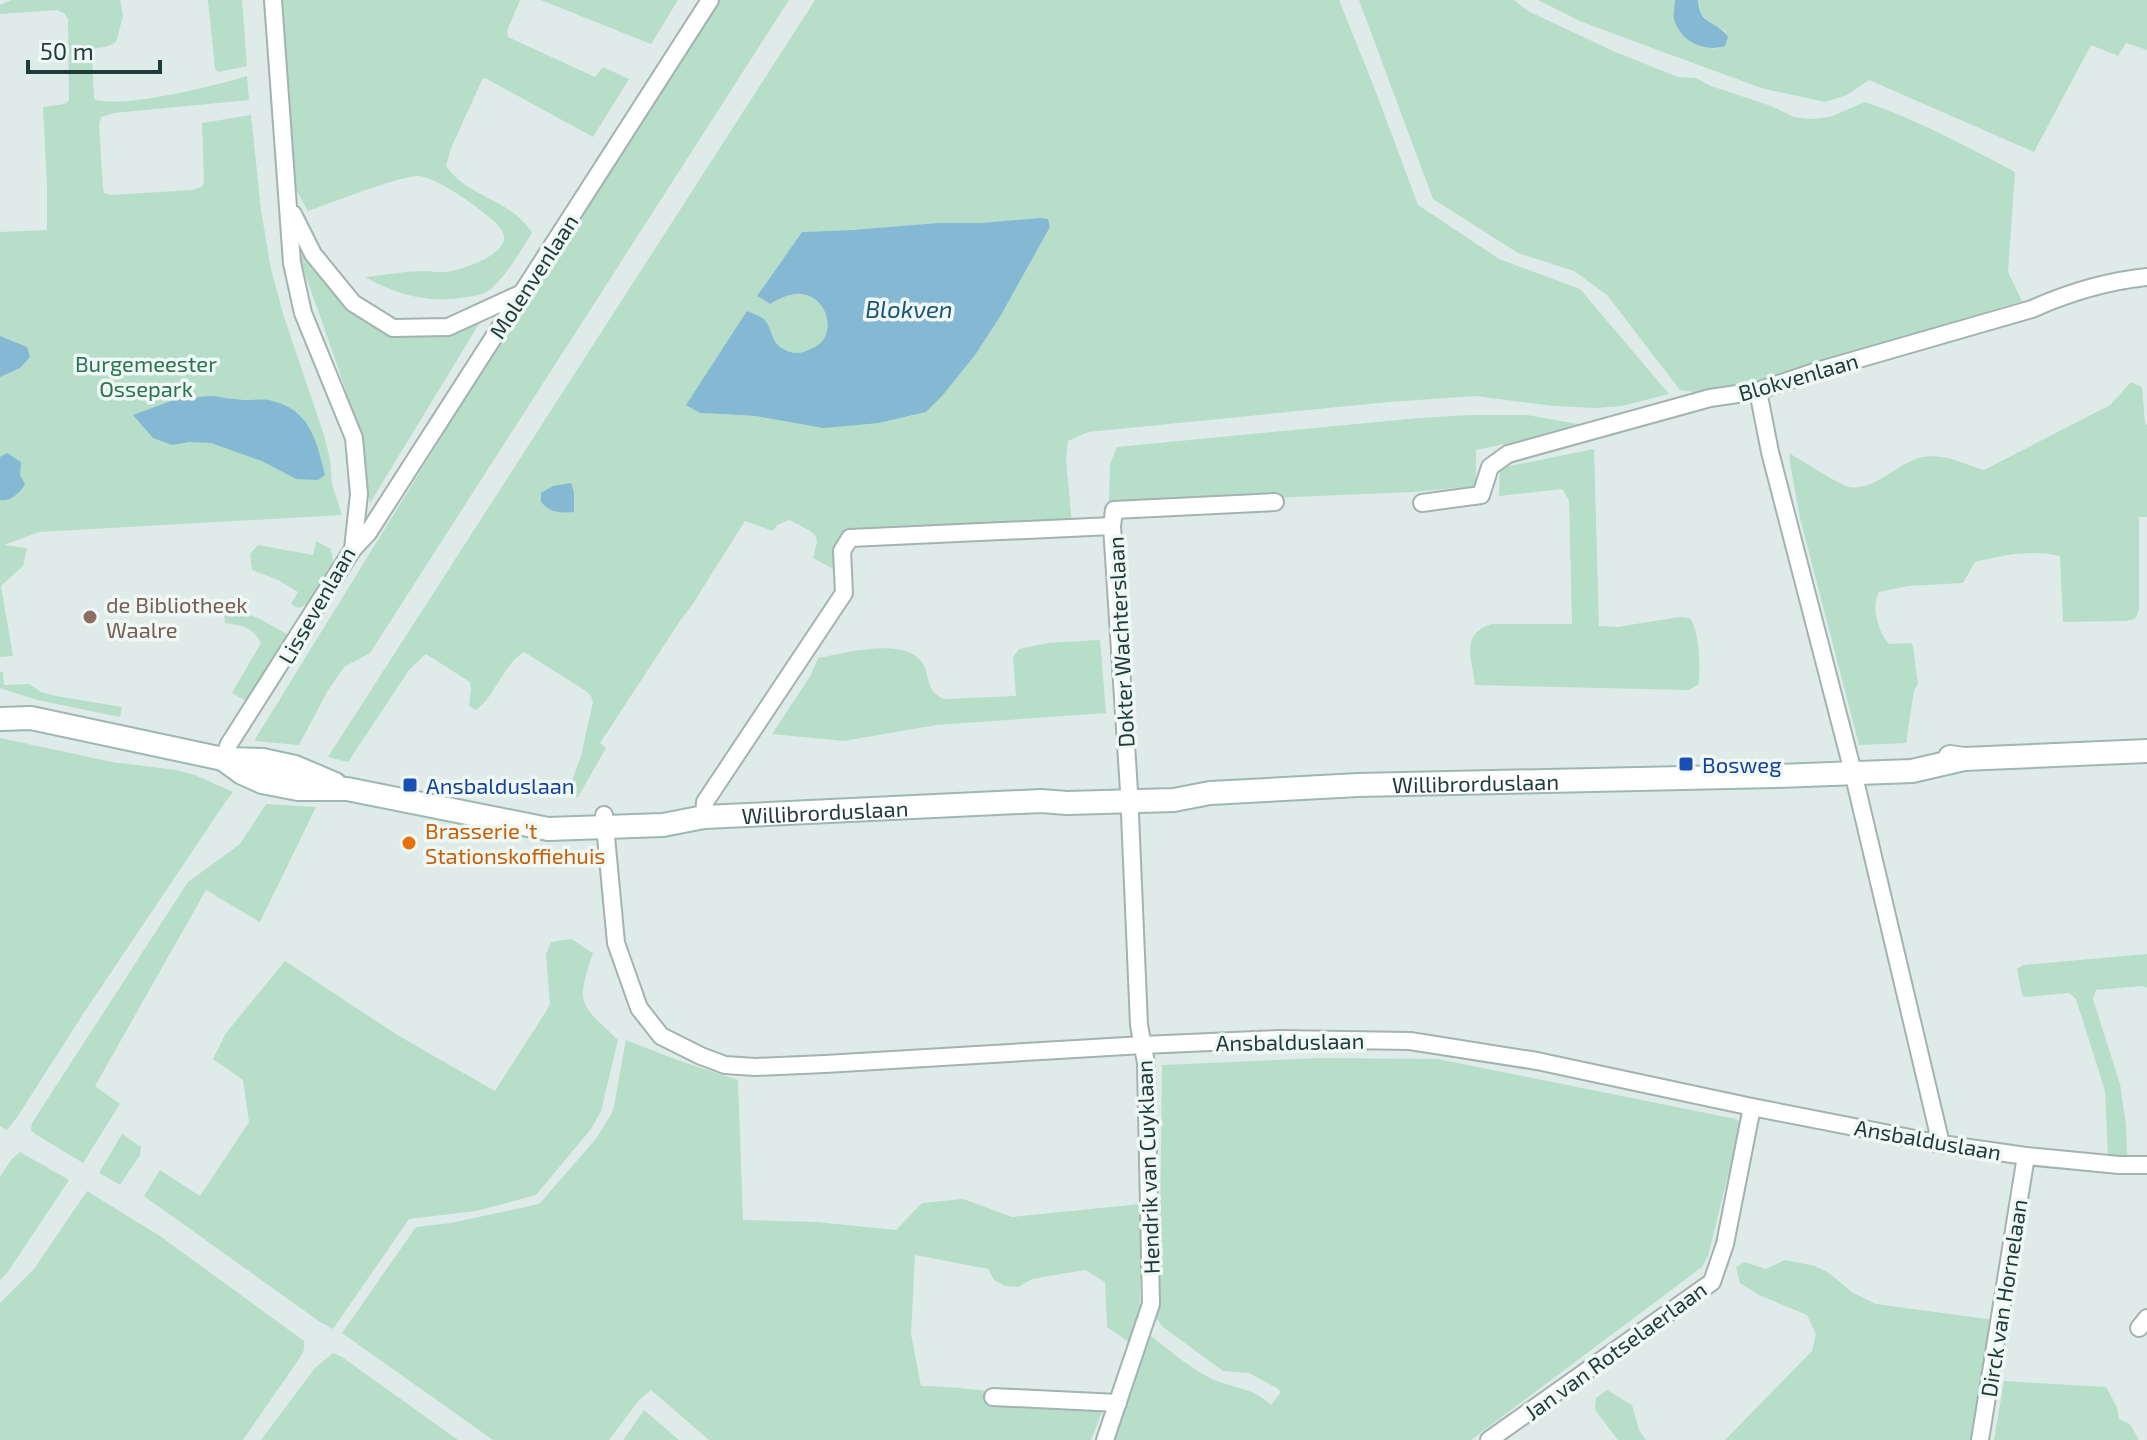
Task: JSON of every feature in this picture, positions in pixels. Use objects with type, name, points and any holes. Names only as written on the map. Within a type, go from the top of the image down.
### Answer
[{"type":"main road","points":[[0,704],[31,718]]},
{"type":"main road","name":"Willibrorduslaan","points":[[31,718],[223,759],[242,773],[262,782],[298,789],[347,789],[548,829],[604,821],[663,825],[704,817],[1041,801],[1067,803],[1129,797],[1174,800],[1210,793],[1358,785],[1744,775],[1851,766],[1912,771],[1964,759],[2147,751]]},
{"type":"main road","points":[[0,719],[31,718]]},
{"type":"street","name":"Lissevenlaan","points":[[223,759],[229,744],[353,549],[359,494],[354,438],[303,313],[292,263],[273,0]]},
{"type":"street","name":"Molenvenlaan","points":[[353,549],[368,533],[710,0]]},
{"type":"street","name":"Lissevenlaan","points":[[288,206],[313,254],[353,303],[393,328],[448,327],[521,293]]},
{"type":"street","name":"Blokvenlaan","points":[[1422,503],[1481,495],[1490,467],[1508,454],[1710,398],[1758,391],[2032,309],[2058,298],[2126,279],[2147,277]]},
{"type":"street","points":[[1758,391],[1770,452],[1851,766],[1941,1144]]},
{"type":"street","name":"Dokter Wachterslaan","points":[[1129,797],[1112,526],[1114,510],[1275,502]]},
{"type":"street","points":[[704,817],[705,802],[844,593],[842,551],[850,538],[1112,526]]},
{"type":"street","name":"Hendrik van Cuyklaan","points":[[1118,1403],[1151,1304],[1146,1063],[1136,984],[1129,797]]},
{"type":"street","name":"Ansbalduslaan","points":[[604,821],[616,943],[639,1008],[661,1036],[725,1065],[755,1067],[1279,1039],[1410,1041],[1537,1061],[1941,1144],[2026,1156],[2147,1165]]},
{"type":"street","name":"Jan van Rotselaerlaan","points":[[1489,1440],[1712,1282],[1725,1244],[1752,1107]]},
{"type":"street","name":"Dirck van Hornelaan","points":[[1980,1440],[2026,1156]]},
{"type":"street","points":[[993,1397],[1118,1403],[1105,1440]]},
{"type":"green space","name":"Burgemeester Ossepark","points":[[11,0],[120,0],[123,16],[116,42],[92,52],[94,99],[107,102],[146,99],[247,76],[249,100],[114,113],[101,117],[104,193],[192,190],[201,187],[204,183],[202,123],[251,115],[271,269],[324,435],[332,484],[342,515],[39,532],[4,545],[27,548],[23,566],[1,586],[13,656],[0,657],[0,232],[47,230],[43,107],[65,104],[69,100],[68,19],[57,10],[0,14],[0,5]]},
{"type":"green space","points":[[208,0],[242,0],[247,66],[219,72],[215,69]]},
{"type":"green space","points":[[265,0],[520,0],[507,31],[508,37],[595,77],[603,67],[629,79],[593,137],[485,78],[482,80],[446,166],[466,185],[514,213],[532,233],[505,273],[486,292],[453,299],[414,296],[389,289],[365,277],[461,269],[498,250],[503,243],[503,232],[493,220],[462,197],[420,176],[383,184],[308,211],[287,169],[276,135],[270,93]]},
{"type":"green space","points":[[541,0],[678,0],[651,44]]},
{"type":"green space","points":[[718,0],[789,0],[370,653],[344,667],[299,745],[254,741],[511,324]]},
{"type":"green space","points":[[815,0],[1339,0],[1418,205],[1499,259],[1580,289],[1669,394],[1622,406],[1596,408],[1475,396],[1088,432],[1068,441],[1066,459],[1072,525],[861,534],[839,572],[813,558],[817,542],[816,536],[809,530],[789,520],[777,525],[773,531],[745,521],[600,743],[606,748],[578,797],[566,797],[581,756],[593,702],[591,696],[524,652],[510,665],[489,697],[476,710],[469,706],[470,682],[426,654],[409,670],[348,762],[328,757]],"holes":[[[1048,220],[1050,227],[1001,315],[926,412],[879,423],[700,413],[747,311],[764,320],[775,342],[790,352],[806,351],[824,338],[828,324],[826,316],[813,298],[792,295],[770,304],[757,296],[802,232],[937,223]]]},
{"type":"green space","points":[[1359,0],[1514,0],[1528,11],[1613,51],[1678,77],[1696,78],[1794,117],[1830,117],[1865,102],[1923,125],[2015,172],[2008,272],[2022,301],[1715,395],[1680,390],[1607,295],[1574,271],[1518,253],[1433,199]]},
{"type":"green space","points":[[1538,0],[1675,0],[1690,41],[1703,47],[1720,48],[1725,46],[1725,31],[1703,16],[1698,0],[2147,0],[2147,50],[2126,43],[2118,56],[2091,45],[2034,152],[1869,80],[1847,95],[1825,102],[1761,88],[1582,22]]},
{"type":"green space","points":[[304,253],[341,298],[360,315],[400,335],[424,336],[451,331],[482,319],[370,503],[363,447],[299,257]]},
{"type":"green space","points":[[2131,382],[2142,387],[2147,425],[2147,517],[2139,517],[2139,609],[2135,619],[2063,622],[2060,556],[2050,554],[2018,554],[1975,562],[1963,583],[1909,586],[1879,592],[1876,612],[1882,633],[1889,644],[1911,643],[1918,684],[1914,690],[1906,743],[1859,745],[1800,518],[1789,453],[1849,487],[1869,485],[1904,464],[1923,457],[1946,458],[1984,470],[2110,405]]},
{"type":"green space","points":[[1471,415],[1527,415],[1589,426],[1476,450],[1476,486],[1412,492],[1109,505],[1110,464],[1117,447]]},
{"type":"green space","points":[[1594,449],[1599,626],[1617,627],[1690,618],[1698,640],[1699,684],[1689,690],[1475,685],[1470,648],[1475,634],[1481,629],[1491,624],[1572,624],[1569,500],[1562,489],[1499,496],[1500,468]]},
{"type":"green space","points":[[316,541],[331,549],[334,568],[312,603],[298,608],[291,604],[298,592],[252,570],[250,554],[258,545],[313,555]]},
{"type":"green space","points":[[224,611],[250,615],[287,634],[281,650],[248,702],[232,693],[261,643],[246,628],[225,623]]},
{"type":"green space","points":[[1100,640],[1106,713],[936,725],[844,741],[772,734],[811,675],[818,658],[877,648],[907,651],[918,658],[925,668],[932,690],[944,699],[1016,696],[1013,657],[1019,649],[1048,643]]},
{"type":"green space","points":[[0,672],[3,672],[4,685],[29,684],[41,692],[56,696],[122,707],[120,717],[37,700],[0,688]]},
{"type":"green space","points":[[0,738],[112,762],[176,770],[233,792],[7,1130],[0,1126]]},
{"type":"green space","points":[[266,804],[316,807],[260,922],[206,890],[95,1086],[120,1104],[83,1163],[35,1134],[31,1130],[32,1123],[188,882],[240,844]]},
{"type":"green space","points":[[571,939],[593,953],[584,984],[584,1002],[618,1040],[601,1111],[591,1129],[536,1195],[476,1211],[409,1219],[333,1329],[144,1196],[160,1170],[200,1196],[249,1122],[243,1080],[213,1059],[226,1033],[285,961],[399,1036],[495,1091],[550,1005],[546,954],[551,942]]},
{"type":"green space","points":[[2147,954],[2147,988],[2096,990],[2093,999],[2120,1084],[2129,1157],[2108,1158],[2105,1091],[2076,999],[2069,993],[2025,997],[2017,969],[2023,965]]},
{"type":"green space","points":[[626,1040],[738,1080],[743,1220],[817,1222],[896,1230],[922,1203],[963,1199],[1012,1217],[1141,1204],[1140,1314],[1130,1343],[1107,1327],[1105,1282],[1085,1270],[1032,1279],[1018,1287],[1005,1286],[994,1280],[988,1269],[915,1255],[911,1334],[921,1386],[989,1391],[1102,1412],[1091,1440],[709,1440],[651,1390],[639,1400],[609,1440],[493,1440],[342,1333],[416,1227],[451,1223],[539,1204],[596,1139],[613,1111]]},
{"type":"green space","points":[[1321,1058],[1438,1059],[1736,1119],[1741,1123],[1708,1256],[1702,1267],[1471,1440],[1112,1440],[1151,1336],[1208,1377],[1249,1391],[1271,1405],[1281,1392],[1249,1373],[1223,1371],[1163,1327],[1155,1317],[1159,1306],[1162,1065]]},
{"type":"green space","points":[[122,1134],[141,1147],[140,1155],[120,1185],[99,1173]]},
{"type":"green space","points":[[20,1152],[69,1180],[0,1280],[0,1177]]},
{"type":"green space","points":[[87,1191],[160,1236],[304,1341],[304,1350],[299,1359],[243,1440],[0,1440],[0,1303],[34,1269]]},
{"type":"green space","points":[[1785,1260],[1815,1266],[1829,1273],[1853,1293],[1876,1304],[1994,1320],[1975,1440],[1725,1440],[1812,1351],[1816,1334],[1807,1315],[1759,1295],[1740,1283],[1736,1267],[1745,1262],[1766,1269]]},
{"type":"green space","points":[[333,1353],[458,1440],[261,1440],[315,1368]]},
{"type":"green space","points":[[2004,1381],[2106,1387],[2117,1407],[2119,1419],[2130,1424],[2139,1440],[1994,1440]]},
{"type":"green space","points":[[1607,1390],[1632,1405],[1639,1430],[1646,1440],[1618,1440],[1595,1410],[1596,1398]]},
{"type":"green space","points":[[644,1410],[679,1440],[623,1440]]},
{"type":"water","points":[[1675,0],[1698,0],[1705,19],[1728,37],[1725,46],[1709,48],[1687,39],[1674,19]]},
{"type":"water","name":"Blokven","points":[[1048,219],[1050,227],[1001,315],[975,355],[926,412],[879,423],[823,428],[756,416],[700,413],[686,405],[747,311],[764,319],[775,342],[790,352],[806,351],[824,338],[828,324],[826,316],[813,298],[792,295],[770,304],[757,296],[802,232]]},
{"type":"water","points":[[0,336],[27,347],[30,357],[20,368],[0,377]]},
{"type":"water","points":[[213,396],[269,400],[294,410],[309,427],[325,475],[318,480],[296,479],[262,461],[211,443],[172,445],[153,438],[133,415],[179,398]]},
{"type":"water","points":[[7,453],[21,462],[20,475],[25,484],[14,496],[0,500],[0,457]]},
{"type":"water","points":[[571,483],[574,512],[556,512],[541,502],[541,493],[553,486]]},
{"type":"place","name":"de Bibliotheek Waalre","points":[[90,617]]},
{"type":"place","name":"Bosweg","points":[[1686,764]]},
{"type":"place","name":"Ansbalduslaan","points":[[410,785]]},
{"type":"place","name":"Brasserie 't Stationskoffiehuis","points":[[409,843]]}]
